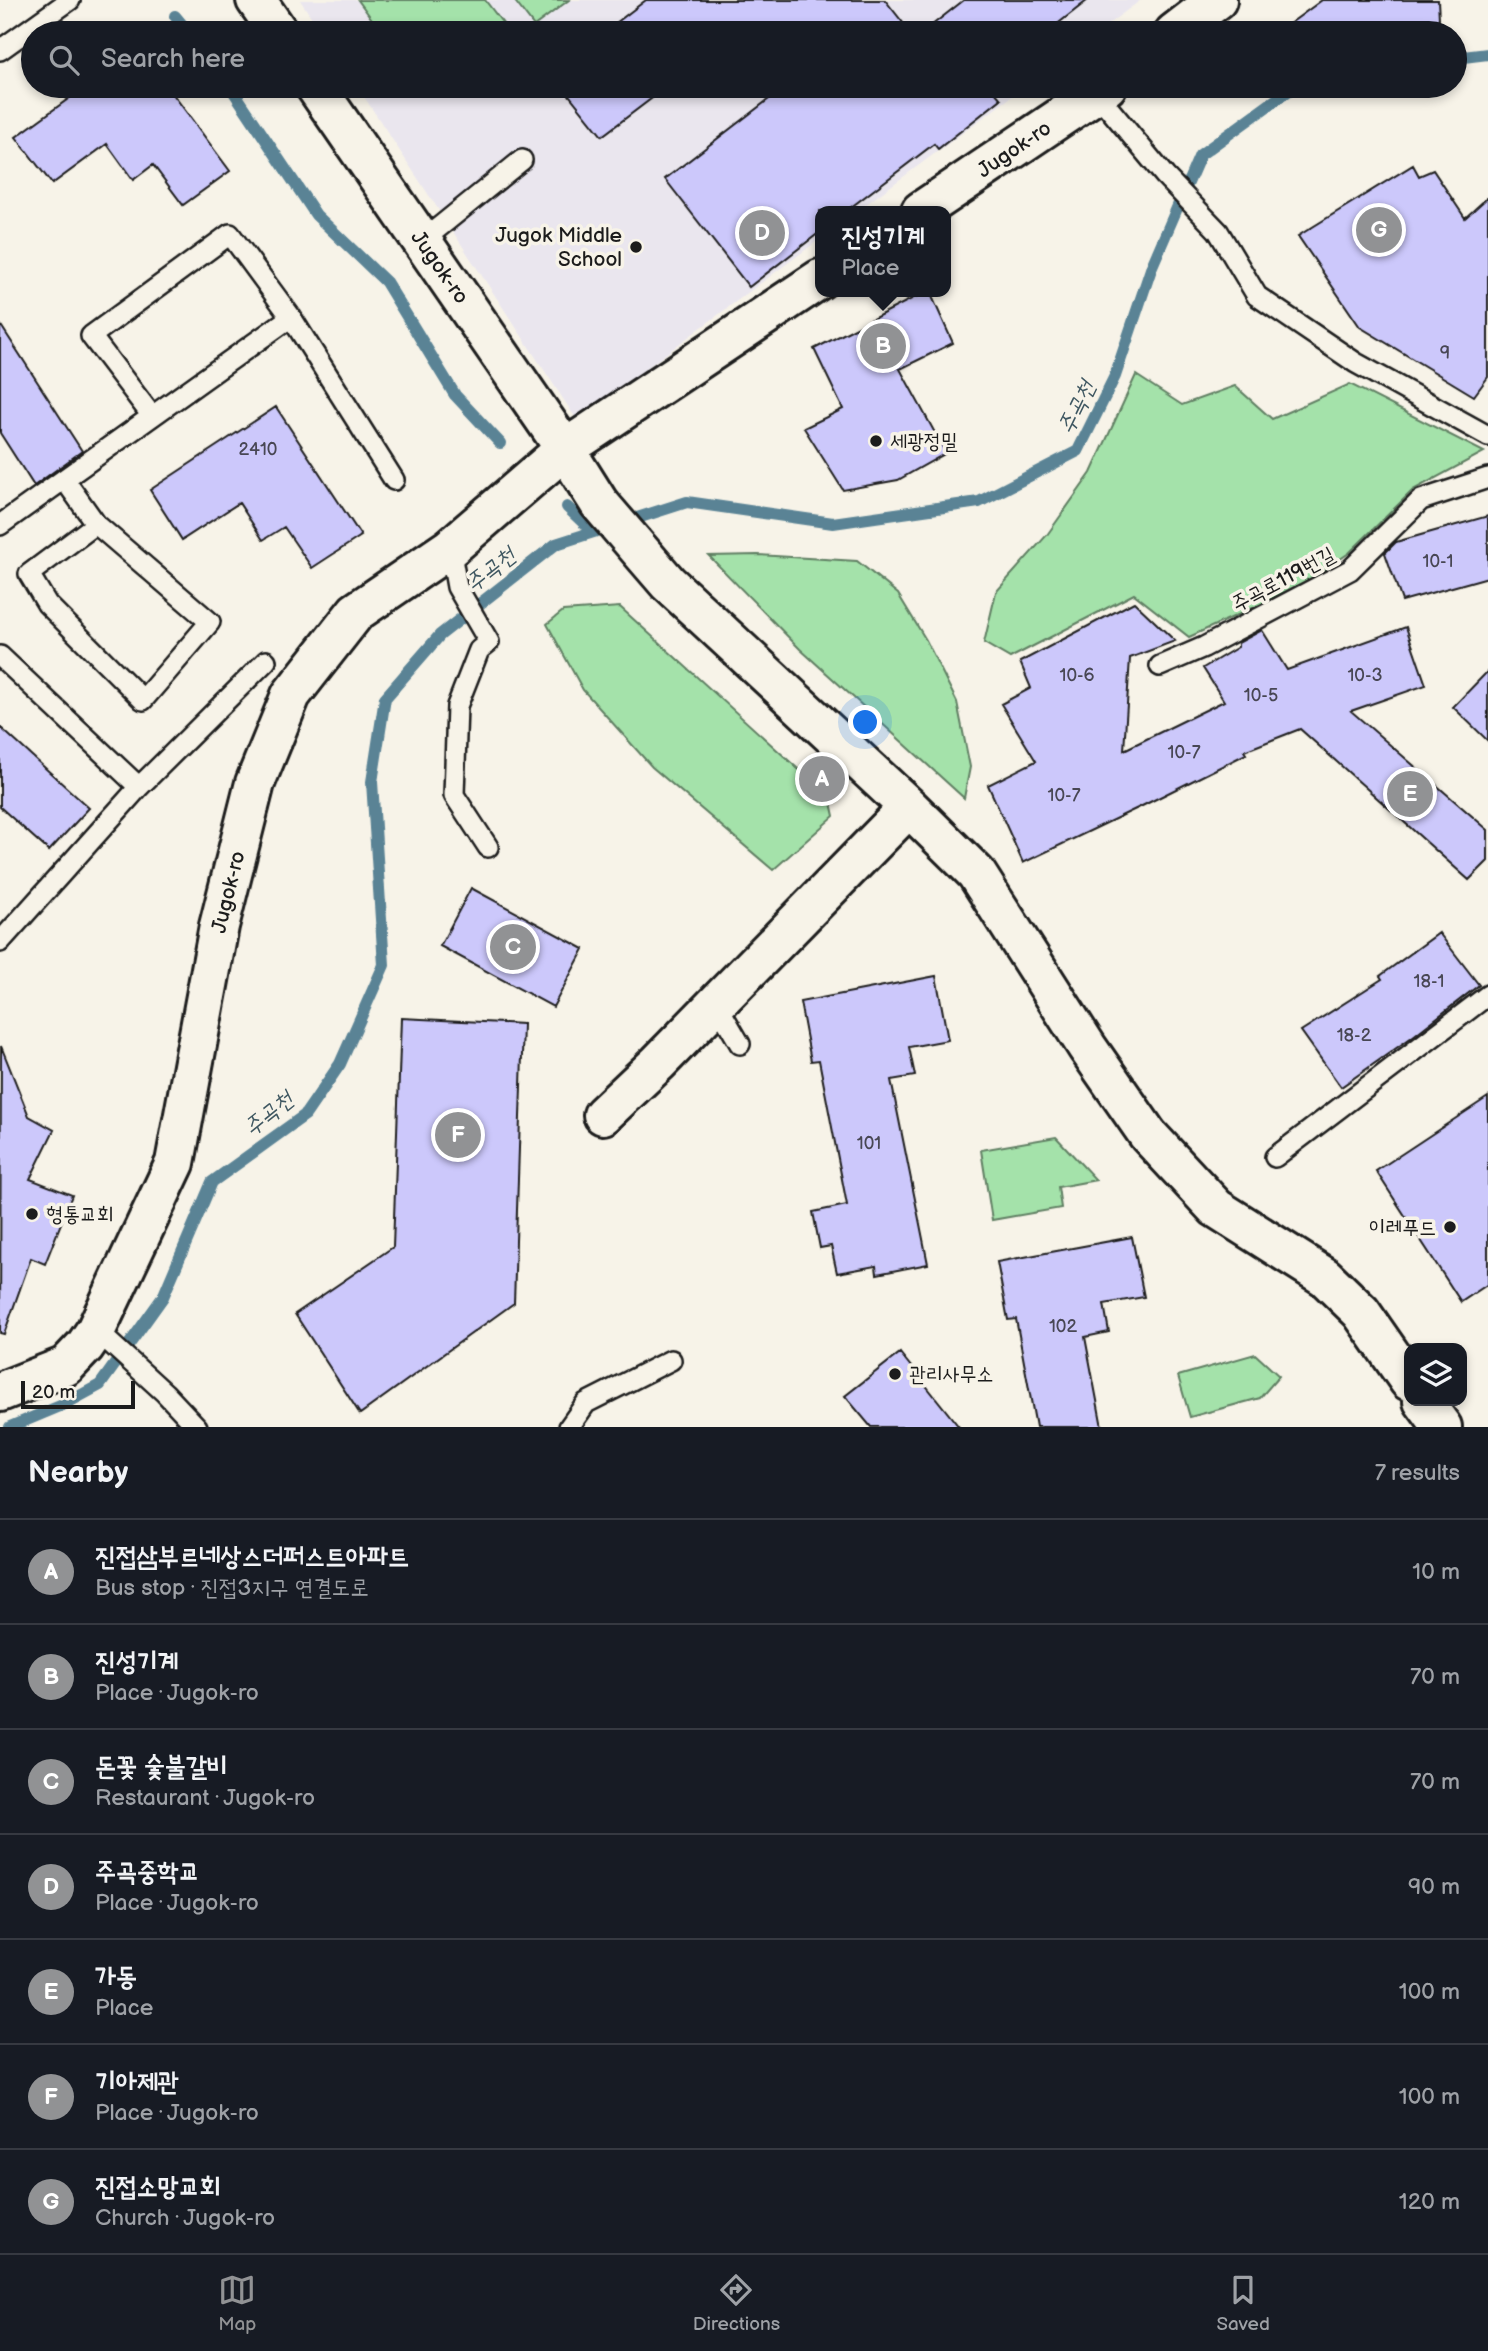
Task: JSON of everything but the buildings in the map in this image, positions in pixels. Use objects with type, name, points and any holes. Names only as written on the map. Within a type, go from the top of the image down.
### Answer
[{"type":"street","points":[[256,0],[271,21]]},
{"type":"street","points":[[1190,21],[1217,0]]},
{"type":"street","name":"Jugok-ro","points":[[323,98],[565,449]]},
{"type":"street","name":"Jugok-ro","points":[[928,206],[1090,98]]},
{"type":"street","name":"Jugok-ro","points":[[0,1392],[66,1366],[85,1346],[96,1329],[175,1163],[219,926],[255,783],[291,695],[356,612],[450,548],[565,449],[815,282]]},
{"type":"street","points":[[565,449],[599,503],[668,583],[909,807],[976,873],[1087,1047],[1148,1135],[1216,1208],[1325,1277],[1361,1312],[1404,1374]]},
{"type":"street","points":[[603,1115],[909,807]]},
{"type":"street","points":[[1426,1406],[1441,1427]]},
{"type":"lane","points":[[41,21],[70,0]]},
{"type":"lane","points":[[0,50],[21,35]]},
{"type":"lane","points":[[1108,98],[1165,176],[1218,230],[1257,296],[1356,363],[1486,430]]},
{"type":"lane","points":[[422,241],[522,160]]},
{"type":"lane","points":[[152,416],[91,336],[230,234],[291,317],[394,480]]},
{"type":"lane","points":[[0,525],[291,317]]},
{"type":"lane","name":"주곡로119번길","points":[[1160,666],[1204,647],[1350,570],[1421,499],[1488,478]]},
{"type":"lane","points":[[64,479],[96,524],[210,622],[143,700],[47,604],[29,574],[96,524]]},
{"type":"lane","points":[[450,548],[457,587],[489,642],[479,650],[457,706],[454,795],[488,847]]},
{"type":"lane","points":[[0,656],[139,787]]},
{"type":"lane","points":[[0,942],[139,787],[266,661]]},
{"type":"lane","points":[[1275,1157],[1488,995]]},
{"type":"lane","points":[[716,1003],[740,1044]]},
{"type":"lane","points":[[96,1329],[197,1427]]},
{"type":"lane","points":[[569,1427],[586,1403],[671,1360]]},
{"type":"shaded area","points":[[300,0],[1141,0],[1112,21],[314,21]]},
{"type":"shaded area","name":"Jugok Middle School","points":[[365,98],[1010,98],[864,206],[815,206],[815,243],[577,420]]},
{"type":"green space","points":[[358,0],[485,0],[501,21],[373,21]]},
{"type":"green space","points":[[514,0],[569,0],[541,21],[530,21]]},
{"type":"green space","points":[[1136,375],[1182,405],[1235,386],[1272,419],[1350,384],[1484,452],[1413,490],[1349,553],[1299,587],[1189,637],[1134,594],[1010,658],[984,643],[996,592],[1047,535],[1091,473]]},
{"type":"green space","points":[[758,555],[857,561],[898,594],[926,640],[957,702],[970,767],[964,798],[800,649],[709,556]]},
{"type":"green space","points":[[620,607],[830,798],[834,816],[773,870],[652,767],[583,690],[547,624],[563,611]]},
{"type":"green space","points":[[1056,1137],[1096,1180],[1058,1187],[1061,1208],[992,1220],[981,1150]]},
{"type":"green space","points":[[1255,1354],[1279,1376],[1260,1398],[1190,1417],[1178,1376]]},
{"type":"waterway","points":[[175,16],[179,21]]},
{"type":"waterway","name":"주곡천","points":[[1467,57],[1488,54]]},
{"type":"waterway","points":[[238,98],[316,215],[386,282],[455,395],[500,443]]},
{"type":"waterway","name":"주곡천","points":[[10,1427],[65,1404],[100,1385],[163,1297],[212,1182],[305,1115],[340,1064],[384,965],[372,782],[385,698],[440,635],[556,544],[687,502],[833,523],[979,502],[1078,451],[1115,376],[1152,266],[1200,155],[1278,98]]},
{"type":"waterway","points":[[567,507],[593,532]]},
{"type":"place","name":"진접소망교회","points":[[1379,230]]},
{"type":"place","name":"주곡중학교","points":[[762,233]]},
{"type":"place","name":"Jugok Middle School","points":[[636,247]]},
{"type":"place","name":"진성기계","points":[[883,346]]},
{"type":"place","name":"세광정밀","points":[[876,441]]},
{"type":"place","name":"진접삼부르네상스더퍼스트아파트","points":[[822,779]]},
{"type":"place","name":"가동","points":[[1410,794]]},
{"type":"place","name":"돈꽃 숯불갈비","points":[[513,947]]},
{"type":"place","name":"기아제관","points":[[458,1135]]},
{"type":"place","name":"형통교회","points":[[32,1214]]},
{"type":"place","name":"이레푸드","points":[[1450,1227]]},
{"type":"place","name":"관리사무소","points":[[895,1374]]}]
